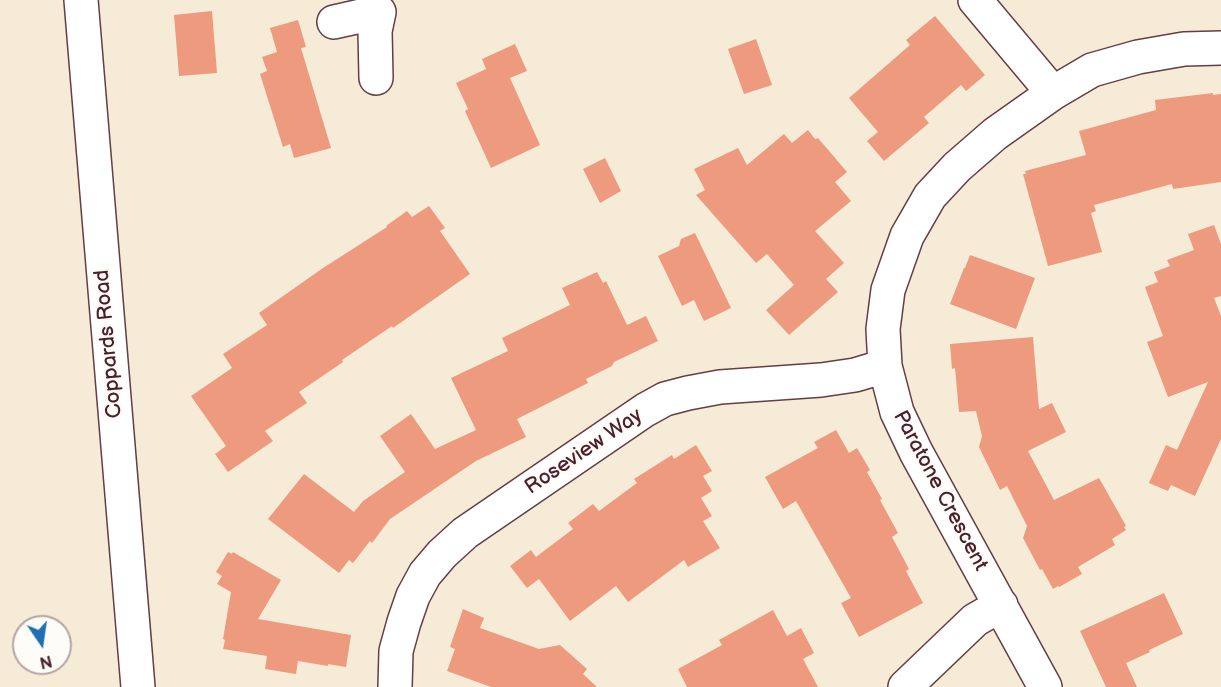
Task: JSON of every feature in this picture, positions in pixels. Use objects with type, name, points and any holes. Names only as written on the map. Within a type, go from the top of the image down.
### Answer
[{"type":"street","name":"Coppards Road","points":[[81,0],[138,687]]},
{"type":"street","points":[[975,0],[1053,93]]},
{"type":"street","points":[[334,22],[382,6]]},
{"type":"street","points":[[376,78],[375,31],[382,6]]},
{"type":"street","name":"Paratone Crescent","points":[[1045,687],[916,452],[897,412],[885,366],[883,329],[888,290],[907,236],[930,196],[957,167],[995,134],[1053,93],[1092,70],[1138,57],[1184,49],[1221,48]]},
{"type":"street","name":"Roseview Way","points":[[395,687],[396,651],[404,622],[424,574],[436,560],[465,533],[645,410],[665,399],[698,391],[720,387],[821,380],[855,375],[885,366]]},
{"type":"street","points":[[906,687],[975,620],[1001,605]]},
{"type":"building","points":[[212,11],[217,73],[179,76],[174,15]]},
{"type":"building","points":[[935,16],[985,75],[966,91],[961,85],[924,117],[929,123],[884,161],[867,141],[878,132],[849,98],[910,45],[906,40]]},
{"type":"building","points":[[298,20],[306,47],[301,48],[331,148],[294,158],[290,144],[283,147],[260,74],[267,71],[262,57],[277,52],[270,28]]},
{"type":"building","points":[[756,39],[772,85],[744,94],[728,49]]},
{"type":"building","points":[[515,44],[527,71],[510,78],[540,145],[491,168],[465,111],[468,109],[456,83],[486,69],[482,59]]},
{"type":"building","points":[[1213,93],[1213,95],[1221,94],[1221,182],[1173,189],[1172,184],[1094,205],[1096,211],[1091,213],[1102,252],[1048,266],[1023,174],[1026,174],[1025,171],[1086,155],[1079,131],[1156,110],[1155,100]]},
{"type":"building","points":[[808,130],[815,139],[818,138],[847,172],[835,182],[851,201],[815,231],[844,263],[826,279],[838,292],[789,335],[766,310],[794,285],[767,254],[756,263],[696,195],[705,190],[694,169],[738,148],[747,165],[784,134],[792,143]]},
{"type":"building","points":[[605,158],[621,191],[600,203],[583,169]]},
{"type":"building","points":[[429,206],[445,228],[440,231],[470,274],[393,328],[392,326],[342,360],[343,362],[299,392],[307,403],[265,431],[273,441],[228,472],[215,454],[226,446],[191,396],[232,368],[223,354],[267,325],[259,313],[387,227],[407,211],[412,217]]},
{"type":"building","points":[[1214,225],[1221,244],[1221,296],[1214,298],[1221,316],[1221,439],[1195,496],[1171,485],[1168,491],[1149,483],[1166,445],[1177,450],[1208,382],[1168,397],[1147,342],[1163,336],[1145,287],[1158,282],[1154,272],[1170,266],[1167,260],[1194,250],[1188,234]]},
{"type":"building","points":[[695,233],[731,308],[704,321],[694,300],[682,306],[658,256],[679,246],[681,239]]},
{"type":"building","points":[[970,255],[1035,278],[1016,329],[950,304]]},
{"type":"building","points":[[597,272],[603,283],[606,281],[627,325],[646,316],[658,341],[614,362],[612,366],[586,379],[588,383],[517,419],[526,437],[476,461],[390,519],[372,543],[370,541],[353,563],[349,560],[339,573],[268,519],[304,474],[354,512],[363,501],[405,472],[380,436],[411,414],[435,449],[476,430],[451,378],[508,351],[502,338],[570,305],[562,288]]},
{"type":"building","points":[[1033,337],[1039,409],[1052,403],[1066,432],[1028,451],[1054,500],[1099,478],[1126,526],[1124,527],[1126,530],[1112,539],[1115,545],[1078,567],[1082,574],[1053,589],[1023,538],[1027,526],[1007,486],[1000,490],[979,447],[982,436],[976,411],[959,412],[955,368],[952,369],[950,344]]},
{"type":"building","points":[[836,430],[849,453],[857,448],[870,470],[867,472],[898,533],[892,537],[923,603],[859,637],[841,603],[851,598],[796,501],[783,509],[765,477],[818,448],[814,442]]},
{"type":"building","points":[[696,445],[712,471],[703,476],[712,491],[701,498],[712,516],[703,521],[720,548],[688,567],[684,560],[628,602],[616,586],[570,621],[539,579],[527,588],[510,566],[531,550],[536,557],[573,529],[568,523],[593,504],[599,511],[637,483],[634,479],[672,455],[674,459]]},
{"type":"building","points":[[228,552],[232,554],[233,552],[281,580],[258,619],[351,635],[346,667],[298,661],[296,674],[265,669],[267,656],[223,649],[231,592],[217,584],[222,576],[216,572]]},
{"type":"building","points":[[1164,593],[1183,634],[1126,663],[1137,687],[1106,687],[1080,631]]},
{"type":"building","points":[[463,609],[484,618],[480,628],[539,649],[560,645],[587,669],[583,674],[597,687],[491,687],[447,671],[455,649],[450,647]]},
{"type":"building","points":[[773,610],[787,636],[801,628],[814,653],[803,659],[818,687],[687,687],[678,669],[722,645],[719,640]]}]
